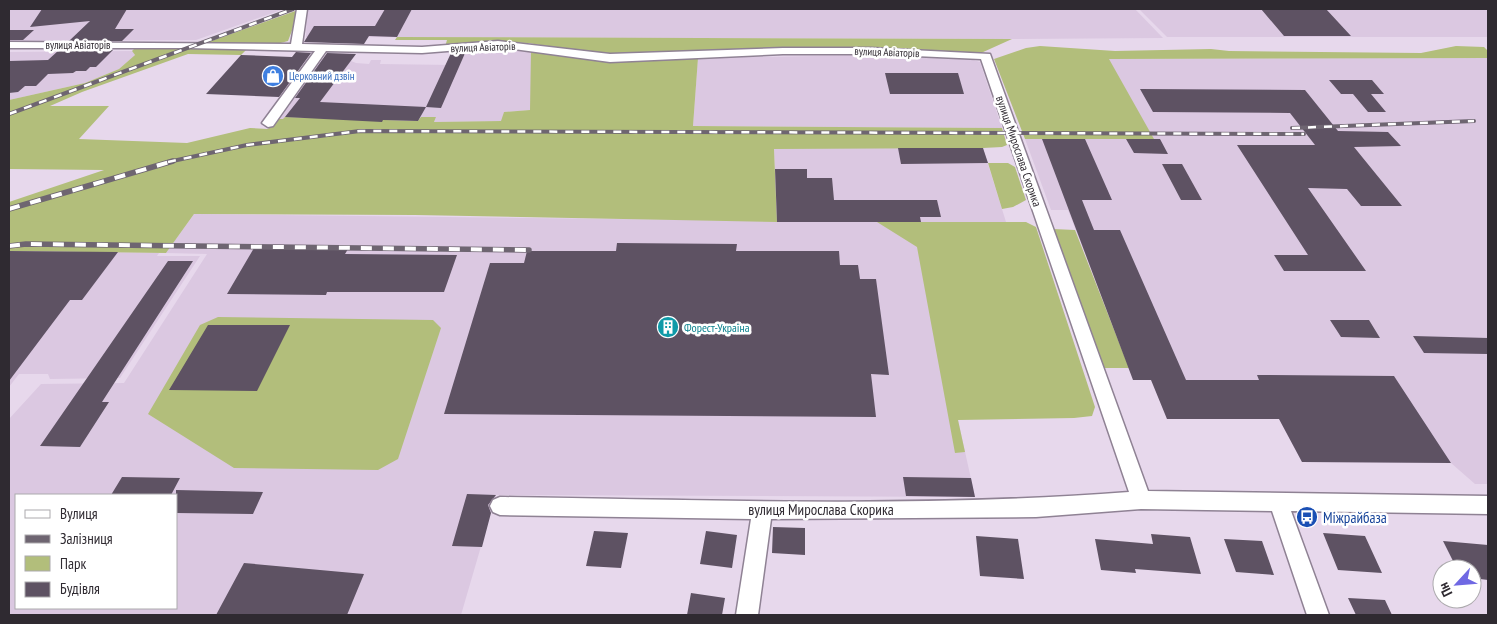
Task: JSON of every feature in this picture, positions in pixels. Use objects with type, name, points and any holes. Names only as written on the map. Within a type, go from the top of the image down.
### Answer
[{"type":"street","points":[[296,47],[302,9]]},
{"type":"street","name":"вулиця Авіаторів","points":[[9,46],[296,47],[422,50],[498,44],[610,58],[783,51],[861,51],[986,56]]},
{"type":"street","points":[[268,123],[323,48]]},
{"type":"street","name":"вулиця Мирослава Скорика","points":[[986,56],[1141,500]]},
{"type":"street","name":"вулиця Мирослава Скорика","points":[[500,506],[762,510],[1036,508],[1141,500],[1488,505]]},
{"type":"street","points":[[1278,501],[1318,615]]},
{"type":"street","points":[[747,615],[762,510]]},
{"type":"shaded area","points":[[9,9],[284,9],[196,40],[9,41]]},
{"type":"shaded area","points":[[307,9],[1135,9],[1163,38],[306,37]]},
{"type":"shaded area","points":[[1139,9],[1488,9],[1488,37],[1167,37]]},
{"type":"shaded area","points":[[497,47],[531,50],[531,110],[504,112],[502,121],[434,122],[436,117],[418,121],[276,119],[320,59],[369,64],[371,60],[381,60],[380,64],[452,65],[457,71],[467,49]]},
{"type":"shaded area","points":[[132,51],[135,55],[119,69],[85,83],[9,100],[9,52]]},
{"type":"shaded area","points":[[1488,54],[1488,484],[1475,484],[1451,463],[1302,462],[1279,419],[1167,419],[1147,368],[1129,368],[1068,210],[1051,210],[1025,139],[1153,139],[1108,59],[1486,57]]},
{"type":"shaded area","points":[[872,55],[966,58],[980,62],[1002,128],[693,126],[698,58]]},
{"type":"shaded area","points":[[774,148],[983,148],[1006,222],[1021,232],[958,420],[975,497],[496,495],[461,615],[9,615],[9,419],[41,384],[124,383],[207,254],[166,253],[194,214],[777,221]]},
{"type":"shaded area","points":[[9,251],[159,253],[157,256],[200,256],[120,378],[50,379],[48,374],[19,374],[9,387]]},
{"type":"green space","points":[[298,10],[288,41],[277,44],[203,44]]},
{"type":"green space","points":[[397,37],[1012,39],[981,53],[872,47],[782,48],[611,56],[528,43],[498,42],[445,47],[447,40],[395,40]]},
{"type":"green space","points":[[1040,46],[1115,51],[1211,49],[1229,51],[1421,53],[1456,46],[1484,47],[1488,51],[1488,58],[1109,59],[1154,139],[1025,139],[994,59],[1026,48]]},
{"type":"green space","points":[[134,49],[247,49],[241,55],[188,54],[82,92],[50,106],[109,106],[79,139],[187,143],[250,128],[268,129],[276,119],[283,119],[285,117],[418,121],[421,117],[436,117],[434,122],[501,121],[504,112],[530,110],[531,50],[608,61],[698,58],[693,126],[1002,128],[1007,145],[983,148],[774,149],[777,222],[415,215],[194,214],[166,253],[9,251],[9,202],[104,170],[9,169],[9,100],[85,83],[119,69],[135,55],[132,51]]},
{"type":"green space","points":[[988,163],[1008,163],[1015,167],[1026,200],[1013,207],[1002,209]]},
{"type":"green space","points":[[877,222],[1026,222],[1036,227],[1095,407],[1092,416],[958,420],[965,452],[955,453],[917,247]]},
{"type":"green space","points":[[1053,229],[1075,230],[1129,368],[1103,368]]},
{"type":"green space","points":[[218,317],[433,320],[441,328],[398,459],[378,470],[234,468],[148,414],[200,325]]},
{"type":"building","points":[[42,9],[127,9],[115,29],[134,29],[122,41],[69,41],[90,21],[30,27]]},
{"type":"building","points":[[385,9],[412,9],[397,37],[369,36],[364,44],[304,42],[314,26],[375,26]]},
{"type":"building","points":[[1261,9],[1326,9],[1351,36],[1284,36]]},
{"type":"building","points":[[9,30],[34,30],[23,40],[9,40]]},
{"type":"building","points":[[59,50],[113,50],[96,67],[90,67],[86,71],[76,71],[73,73],[48,74],[36,86],[25,86],[18,92],[9,93],[9,61],[48,60]]},
{"type":"building","points":[[466,51],[441,108],[426,107],[451,53]]},
{"type":"building","points":[[296,52],[311,53],[279,97],[206,94],[241,55],[292,57]]},
{"type":"building","points":[[327,53],[356,54],[320,102],[426,107],[418,121],[383,120],[382,122],[285,117],[300,98],[295,98]]},
{"type":"building","points":[[885,73],[958,73],[964,94],[890,94]]},
{"type":"building","points":[[1329,80],[1372,80],[1384,94],[1371,94],[1386,112],[1368,112],[1353,94],[1341,94]]},
{"type":"building","points":[[1140,89],[1305,90],[1338,131],[1388,132],[1401,146],[1354,147],[1402,206],[1361,206],[1347,189],[1308,188],[1366,271],[1284,271],[1274,255],[1308,255],[1237,145],[1315,145],[1290,113],[1153,112]]},
{"type":"building","points":[[1042,139],[1085,139],[1112,200],[1082,200],[1094,230],[1120,230],[1186,380],[1259,380],[1257,375],[1394,376],[1451,463],[1302,462],[1279,419],[1167,419],[1151,380],[1133,380]]},
{"type":"building","points":[[1126,139],[1160,139],[1168,154],[1134,153]]},
{"type":"building","points":[[898,148],[983,148],[988,163],[901,164]]},
{"type":"building","points":[[1162,164],[1182,164],[1202,200],[1181,200]]},
{"type":"building","points":[[775,169],[807,169],[807,178],[832,178],[834,200],[937,200],[941,217],[920,217],[921,222],[777,222]]},
{"type":"building","name":"Форест-Україна","points":[[617,243],[737,244],[736,251],[839,251],[840,265],[858,265],[860,279],[876,279],[889,375],[871,374],[876,417],[444,414],[490,263],[524,263],[527,251],[616,251]]},
{"type":"building","points":[[254,248],[348,249],[345,254],[457,255],[444,292],[327,292],[326,295],[227,294]]},
{"type":"building","points":[[9,251],[118,252],[82,300],[70,300],[9,381]]},
{"type":"building","points":[[168,261],[193,261],[102,402],[109,402],[80,447],[40,446]]},
{"type":"building","points":[[1330,320],[1369,320],[1380,338],[1341,337]]},
{"type":"building","points":[[208,325],[290,325],[257,391],[169,390]]},
{"type":"building","points":[[1413,336],[1488,338],[1488,354],[1424,353]]},
{"type":"building","points":[[122,477],[180,478],[172,494],[112,494]]},
{"type":"building","points":[[903,477],[971,478],[975,497],[906,496]]},
{"type":"building","points":[[176,490],[263,492],[253,514],[178,513],[178,494],[176,494]]},
{"type":"building","points":[[467,494],[496,495],[488,505],[491,513],[482,547],[452,546]]},
{"type":"building","points":[[773,527],[805,528],[805,555],[772,553]]},
{"type":"building","points":[[594,531],[628,533],[621,568],[586,566]]},
{"type":"building","points":[[706,531],[737,535],[732,568],[700,564]]},
{"type":"building","points":[[1323,533],[1365,536],[1382,573],[1338,570]]},
{"type":"building","points":[[1151,534],[1190,537],[1201,574],[1135,569],[1136,573],[1101,570],[1095,539],[1153,544]]},
{"type":"building","points":[[976,536],[1018,539],[1024,579],[980,576]]},
{"type":"building","points":[[1224,539],[1262,541],[1274,575],[1236,572]]},
{"type":"building","points":[[1443,541],[1488,545],[1488,580],[1482,579],[1482,559],[1452,559]]},
{"type":"building","points":[[244,563],[364,574],[347,615],[216,615]]},
{"type":"building","points":[[691,593],[725,598],[722,615],[687,615]]},
{"type":"building","points":[[1348,598],[1385,600],[1392,615],[1356,615]]},
{"type":"railway","points":[[9,114],[293,9]]},
{"type":"railway","points":[[1292,128],[1474,121]]},
{"type":"railway","points":[[168,162],[247,145],[360,131],[1304,134]]},
{"type":"railway","points":[[9,209],[173,161]]},
{"type":"railway","points":[[9,246],[26,244],[529,250]]},
{"type":"place","name":"Церковний дзвін","points":[[273,76]]},
{"type":"place","name":"Форест-Україна","points":[[668,327]]},
{"type":"place","name":"Міжрайбаза","points":[[1307,517]]}]
